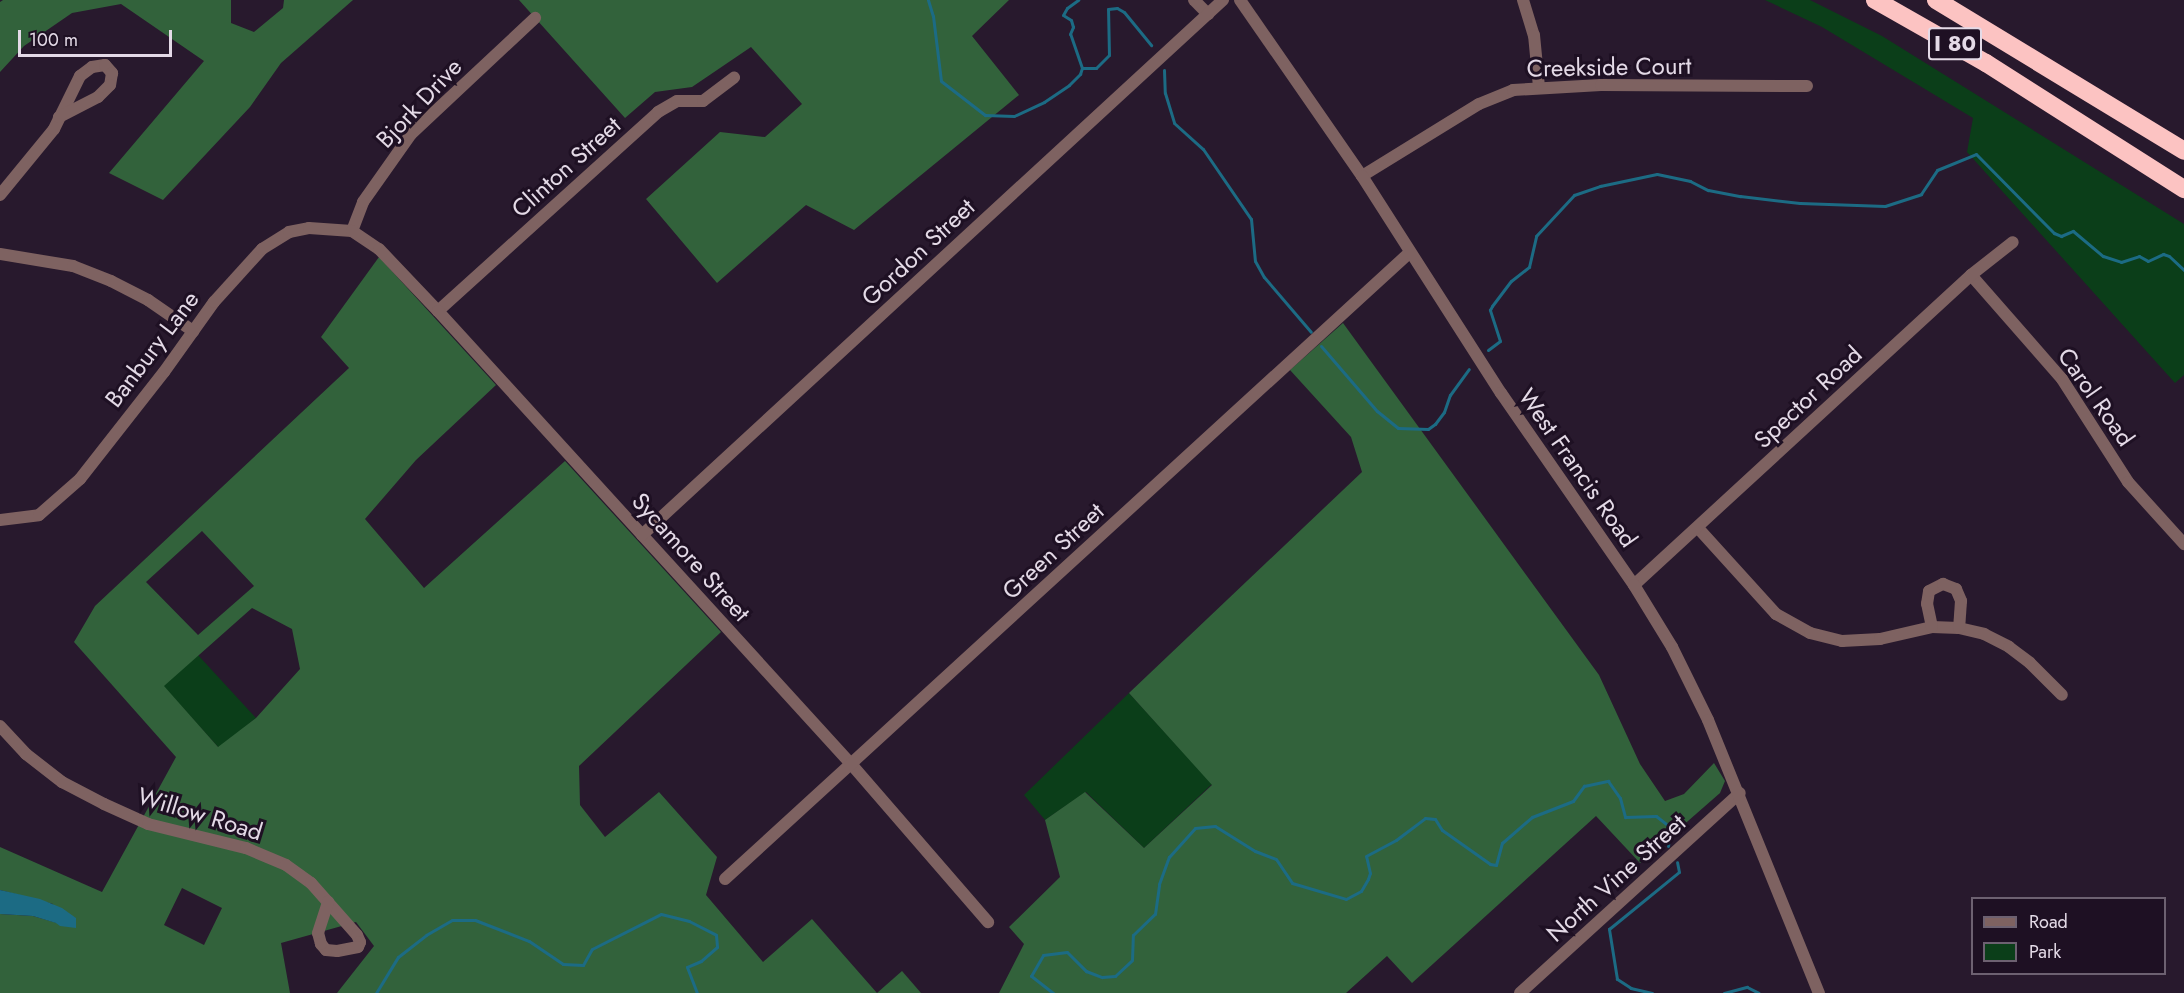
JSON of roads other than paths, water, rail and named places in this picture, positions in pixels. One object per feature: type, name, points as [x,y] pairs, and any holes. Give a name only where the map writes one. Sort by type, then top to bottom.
[{"type":"highway","name":"I 80","points":[[1875,0],[1995,69],[2184,189]]},
{"type":"highway","name":"I 80","points":[[1936,0],[2184,151]]},
{"type":"street","points":[[1194,0],[1208,14]]},
{"type":"street","name":"Gordon Street","points":[[642,535],[1223,0]]},
{"type":"street","name":"West Francis Road","points":[[1240,0],[1362,176],[1409,253],[1501,393],[1635,585],[1672,647],[1703,709],[1740,793],[1820,993]]},
{"type":"street","points":[[1523,0],[1534,35],[1539,87]]},
{"type":"street","name":"Bjork Drive","points":[[352,231],[363,202],[411,134],[535,18]]},
{"type":"street","points":[[0,195],[54,129],[80,76],[92,67],[105,65],[112,73],[110,85],[98,97],[60,117]]},
{"type":"street","name":"Clinton Street","points":[[438,311],[658,112],[677,101],[703,101],[734,78]]},
{"type":"street","name":"Creekside Court","points":[[1362,176],[1479,104],[1513,90],[1539,87],[1807,86]]},
{"type":"street","name":"Banbury Lane","points":[[0,520],[39,515],[59,500],[80,479],[233,278],[262,249],[289,232],[309,228],[352,231]]},
{"type":"street","name":"Sycamore Street","points":[[352,231],[379,249],[438,311],[852,765],[988,922]]},
{"type":"street","name":"Spector Road","points":[[1635,585],[1971,275],[2013,242]]},
{"type":"street","name":"Green Street","points":[[725,879],[1409,253]]},
{"type":"street","points":[[0,254],[73,266],[111,281],[148,300],[193,331]]},
{"type":"street","name":"Carol Road","points":[[1971,275],[2062,379],[2128,482],[2184,544]]},
{"type":"street","points":[[1698,528],[1776,614],[1810,633],[1842,641],[1871,640],[1932,627],[1959,628],[1984,634],[2009,647],[2030,663],[2062,695]]},
{"type":"street","points":[[1932,627],[1927,604],[1929,591],[1943,584],[1956,589],[1961,601],[1959,628]]},
{"type":"street","name":"Willow Road","points":[[0,726],[26,754],[62,782],[148,824],[246,848],[286,865],[312,883],[328,902]]},
{"type":"street","name":"North Vine Street","points":[[1520,993],[1740,793]]},
{"type":"water","points":[[0,890],[40,899],[62,908],[76,918],[76,928],[60,926],[33,916],[0,914]]},
{"type":"waterway","points":[[928,0],[933,16],[941,81],[985,115],[1014,116],[1044,102],[1069,85],[1080,74],[1082,68],[1070,34],[1073,27],[1071,20],[1063,15],[1067,8],[1078,0]]},
{"type":"waterway","points":[[1082,68],[1096,68],[1109,55],[1108,9],[1117,8],[1124,12],[1151,45]]},
{"type":"waterway","points":[[1164,70],[1165,93],[1174,123],[1203,149],[1251,219],[1255,261],[1264,277],[1311,332]]},
{"type":"waterway","points":[[1488,350],[1500,341],[1490,310],[1492,306],[1511,281],[1529,267],[1536,236],[1574,195],[1600,186],[1657,174],[1690,181],[1708,190],[1740,196],[1800,203],[1885,206],[1921,194],[1937,170],[1976,154],[2054,233],[2061,236],[2073,231],[2103,256],[2121,262],[2139,256],[2148,261],[2163,254],[2169,256],[2184,270]]},
{"type":"waterway","points":[[1321,346],[1377,411],[1398,428],[1428,429],[1435,424],[1444,412],[1450,395],[1469,369]]},
{"type":"waterway","points":[[1053,993],[1031,976],[1043,955],[1067,952],[1086,971],[1102,977],[1115,976],[1132,960],[1133,935],[1155,914],[1159,884],[1169,857],[1195,828],[1215,826],[1255,851],[1276,859],[1292,883],[1346,899],[1361,891],[1368,879],[1370,873],[1366,856],[1396,840],[1425,818],[1435,819],[1442,830],[1490,864],[1496,865],[1502,843],[1532,817],[1573,801],[1584,786],[1608,781],[1620,798],[1625,817],[1656,816],[1670,827],[1668,846]]},
{"type":"waterway","points":[[1652,993],[1631,988],[1617,979],[1609,929],[1679,872],[1677,862]]},
{"type":"waterway","points":[[376,993],[398,957],[426,935],[452,920],[475,920],[529,941],[563,964],[583,965],[592,949],[661,914],[689,921],[716,935],[717,947],[701,961],[687,967],[697,993]]},
{"type":"waterway","points":[[1724,993],[1747,987],[1759,993]]}]
